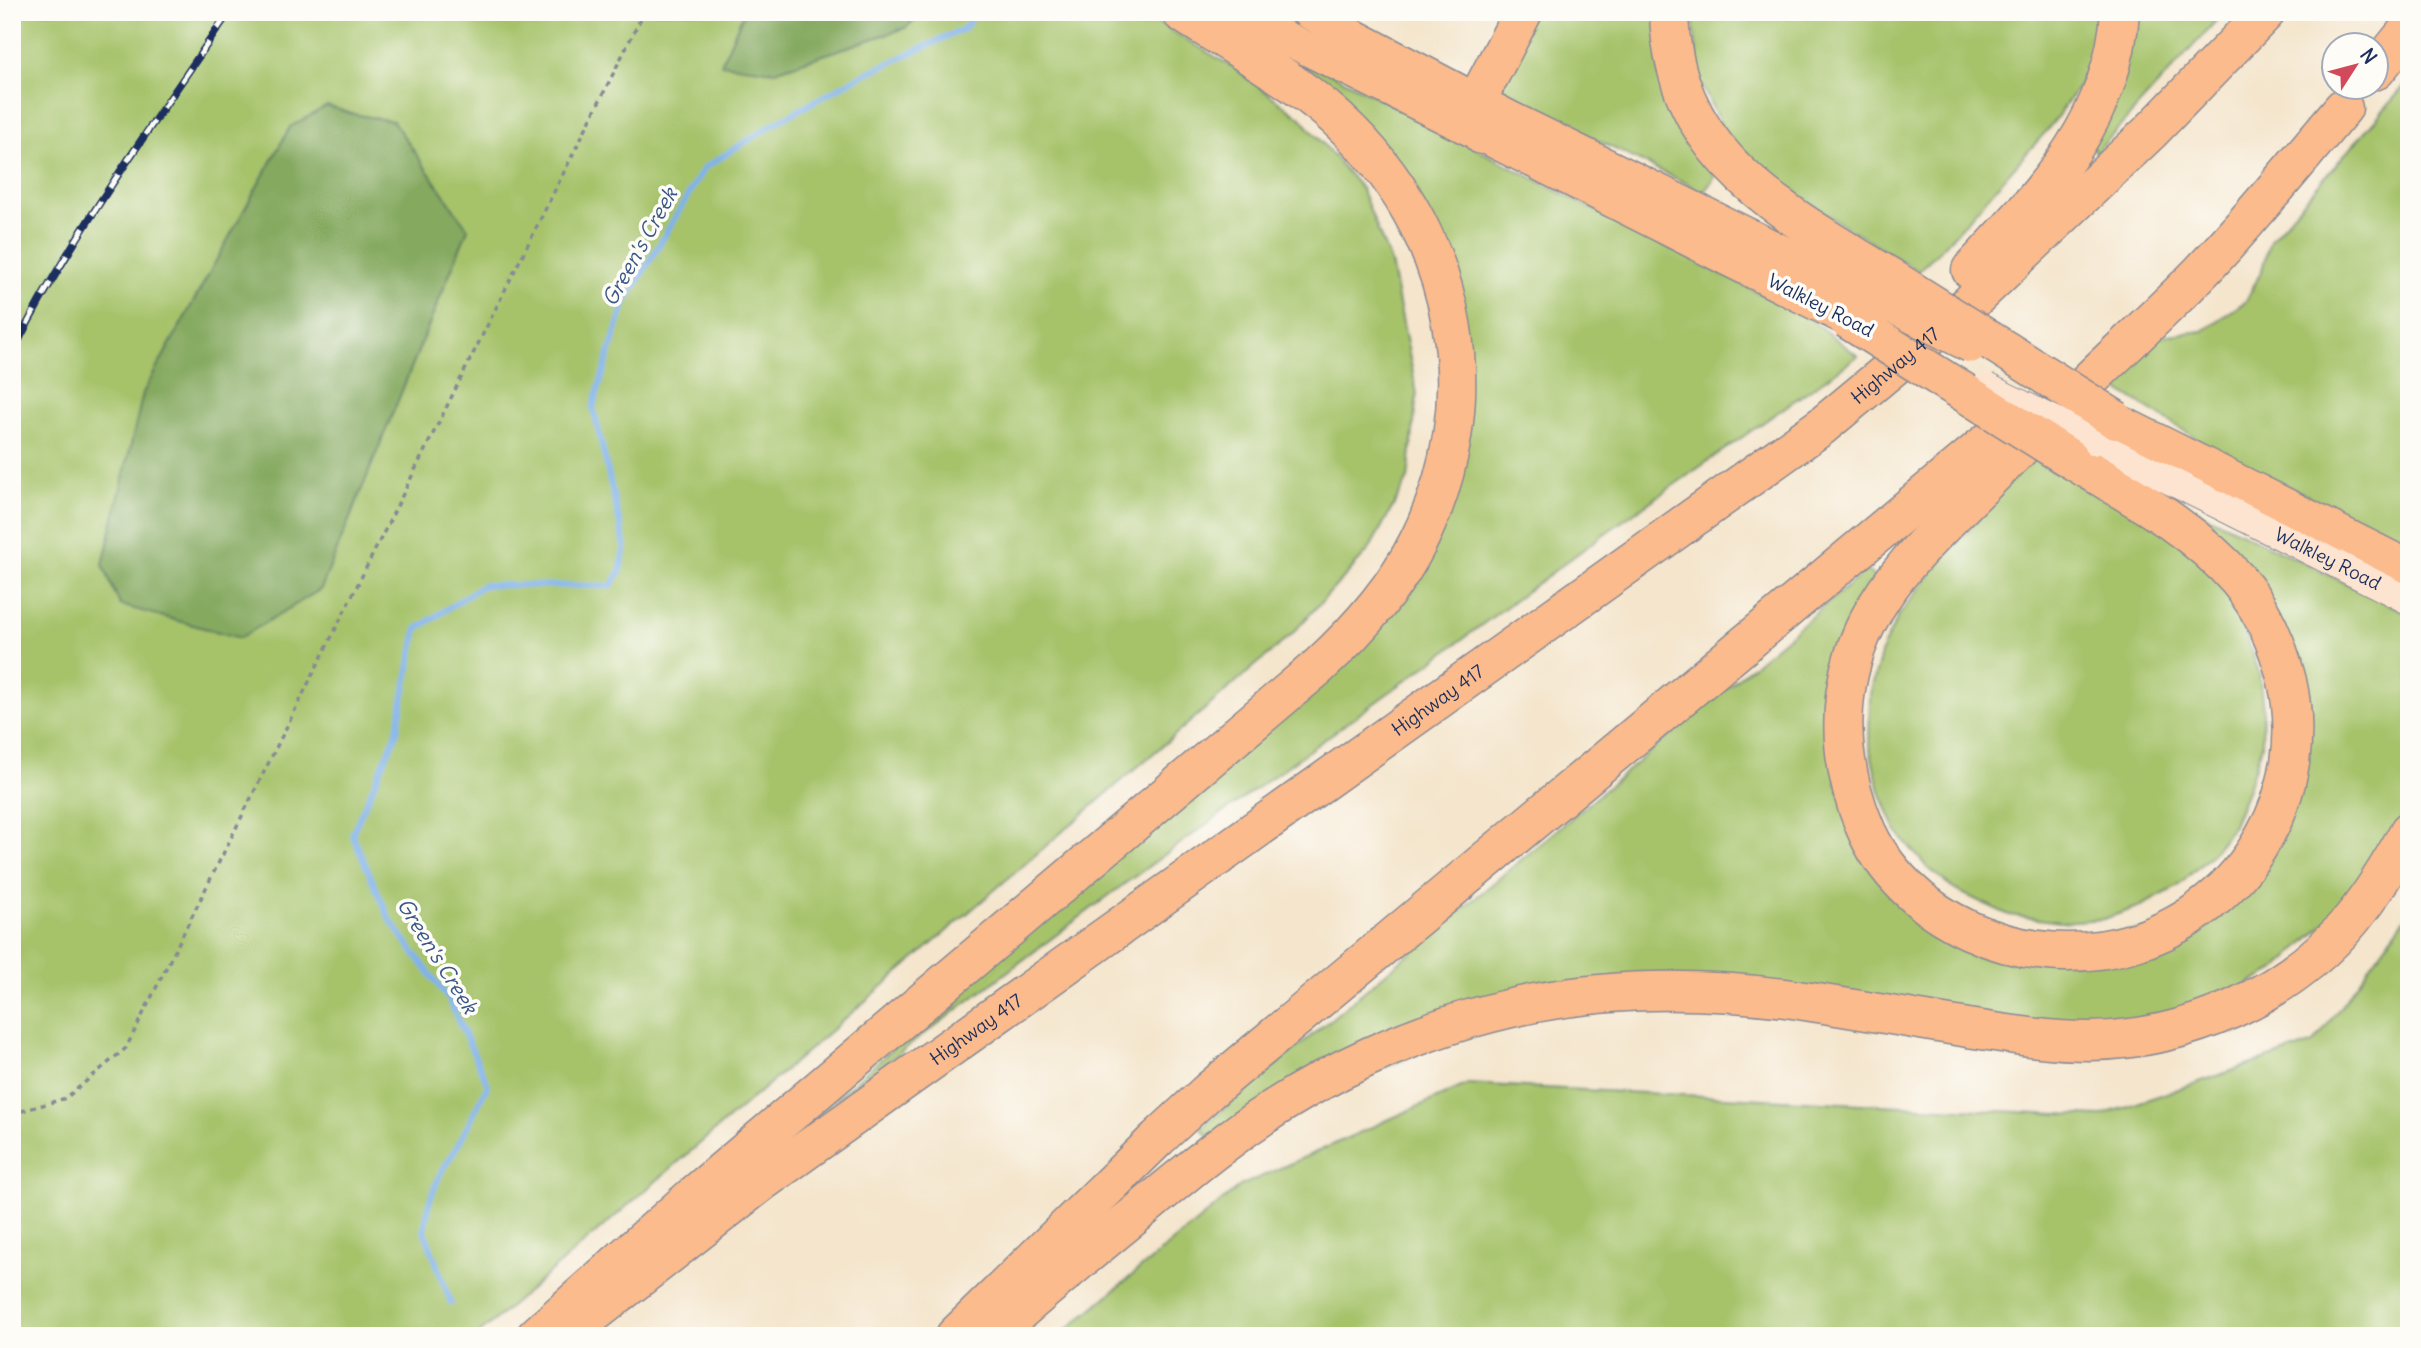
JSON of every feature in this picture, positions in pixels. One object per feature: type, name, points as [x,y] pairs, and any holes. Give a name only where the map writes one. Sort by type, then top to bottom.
[{"type":"highway","points":[[536,1336],[693,1196],[1310,673],[1365,620],[1418,544],[1448,462],[1455,409],[1455,347],[1451,321],[1440,274],[1419,223],[1392,180],[1348,128],[1297,88],[1181,12]]},
{"type":"highway","points":[[1479,118],[1523,12]]},
{"type":"highway","points":[[1669,12],[1674,64],[1684,94],[1711,143],[1729,164],[1783,210],[1870,298],[2092,439]]},
{"type":"highway","points":[[1730,492],[1950,292],[2047,186],[2068,158],[2096,108],[2115,55],[2120,12]]},
{"type":"highway","name":"Highway 417","points":[[565,1336],[763,1181],[1822,426],[1969,304],[2150,132],[2266,12]]},
{"type":"highway","points":[[2390,52],[2409,29]]},
{"type":"highway","points":[[955,1336],[1209,1091],[1529,822],[1996,438],[2151,296],[2348,102]]},
{"type":"highway","points":[[1870,298],[2092,439],[2183,530],[2238,580],[2271,631],[2282,660],[2290,694],[2292,721],[2291,761],[2285,792],[2275,818],[2244,869],[2223,892],[2178,925],[2152,937],[2128,945],[2076,952],[2046,950],[1980,935],[1951,922],[1925,904],[1881,858],[1867,834],[1856,805],[1843,749],[1847,680],[1867,622],[1882,596],[1919,551],[2203,270],[2349,102]]},
{"type":"highway","points":[[992,1336],[1067,1270],[1223,1143],[1334,1074],[1415,1038],[1476,1017],[1534,1003],[1591,994],[1672,991],[1788,999],[2025,1037],[2091,1041],[2151,1034],[2199,1022],[2235,1007],[2253,999],[2304,966],[2327,946],[2368,899],[2409,831]]},
{"type":"main road","name":"Walkley Road","points":[[1233,12],[1479,118],[1870,298]]},
{"type":"main road","name":"Walkley Road","points":[[1308,12],[1479,118]]},
{"type":"main road","name":"Walkley Road","points":[[2092,439],[2409,567]]},
{"type":"main road","name":"Walkley Road","points":[[2092,439],[2409,599]]},
{"type":"path","points":[[12,1115],[66,1097],[126,1048],[644,12]]},
{"type":"green space","points":[[12,12],[1140,12],[1234,68],[1300,117],[1361,188],[1391,263],[1417,394],[1408,479],[1369,550],[1291,635],[476,1336],[12,1336]]},
{"type":"green space","points":[[744,12],[925,12],[905,28],[775,71],[721,64]]},
{"type":"green space","points":[[1530,12],[1660,12],[1714,170],[1714,178],[1704,192],[1497,92]]},
{"type":"green space","points":[[1692,12],[2097,12],[2098,16],[2093,56],[2078,87],[2050,127],[1946,244],[1918,271],[1829,216],[1763,168],[1725,133],[1700,82]]},
{"type":"green space","points":[[2131,12],[2224,12],[2096,153],[2089,143]]},
{"type":"green space","points":[[1295,57],[1806,316],[1858,356],[1604,534],[1116,890],[818,1114],[1248,738],[1448,509],[1453,274],[1289,70]]},
{"type":"green space","points":[[2409,81],[2409,547],[2209,446],[2107,383],[2160,336],[2203,331],[2246,301],[2262,270],[2270,240]]},
{"type":"green space","points":[[327,106],[393,121],[468,229],[321,589],[240,638],[120,605],[103,565],[143,393],[290,127]]},
{"type":"green space","points":[[2031,458],[2052,472],[2056,468],[2178,536],[2229,593],[2259,672],[2263,710],[2262,745],[2231,829],[2209,857],[2177,887],[2141,906],[2104,919],[2060,922],[2009,915],[1955,890],[1926,866],[1896,831],[1880,792],[1869,745],[1870,694],[1883,647],[1899,615],[1934,570]]},
{"type":"green space","points":[[2191,508],[2409,614],[2409,804],[2386,850],[2349,901],[2274,971],[2189,1015],[2063,1030],[1580,983],[1213,1142],[1201,1128],[1867,570],[1879,582],[1836,784],[1980,949],[2201,923],[2305,719],[2185,519]]},
{"type":"green space","points":[[2409,913],[2409,1336],[1059,1336],[1240,1186],[1468,1084],[2099,1116],[2314,1043]]},
{"type":"waterway","name":"Green's Creek","points":[[451,1303],[424,1230],[430,1200],[440,1174],[488,1085],[449,1000],[390,920],[352,834],[396,735],[417,629],[483,585],[611,586],[620,572],[625,546],[593,407],[624,305],[704,168],[772,125],[858,77],[964,29],[976,12]]},
{"type":"railway","points":[[12,353],[88,222],[229,12]]}]
